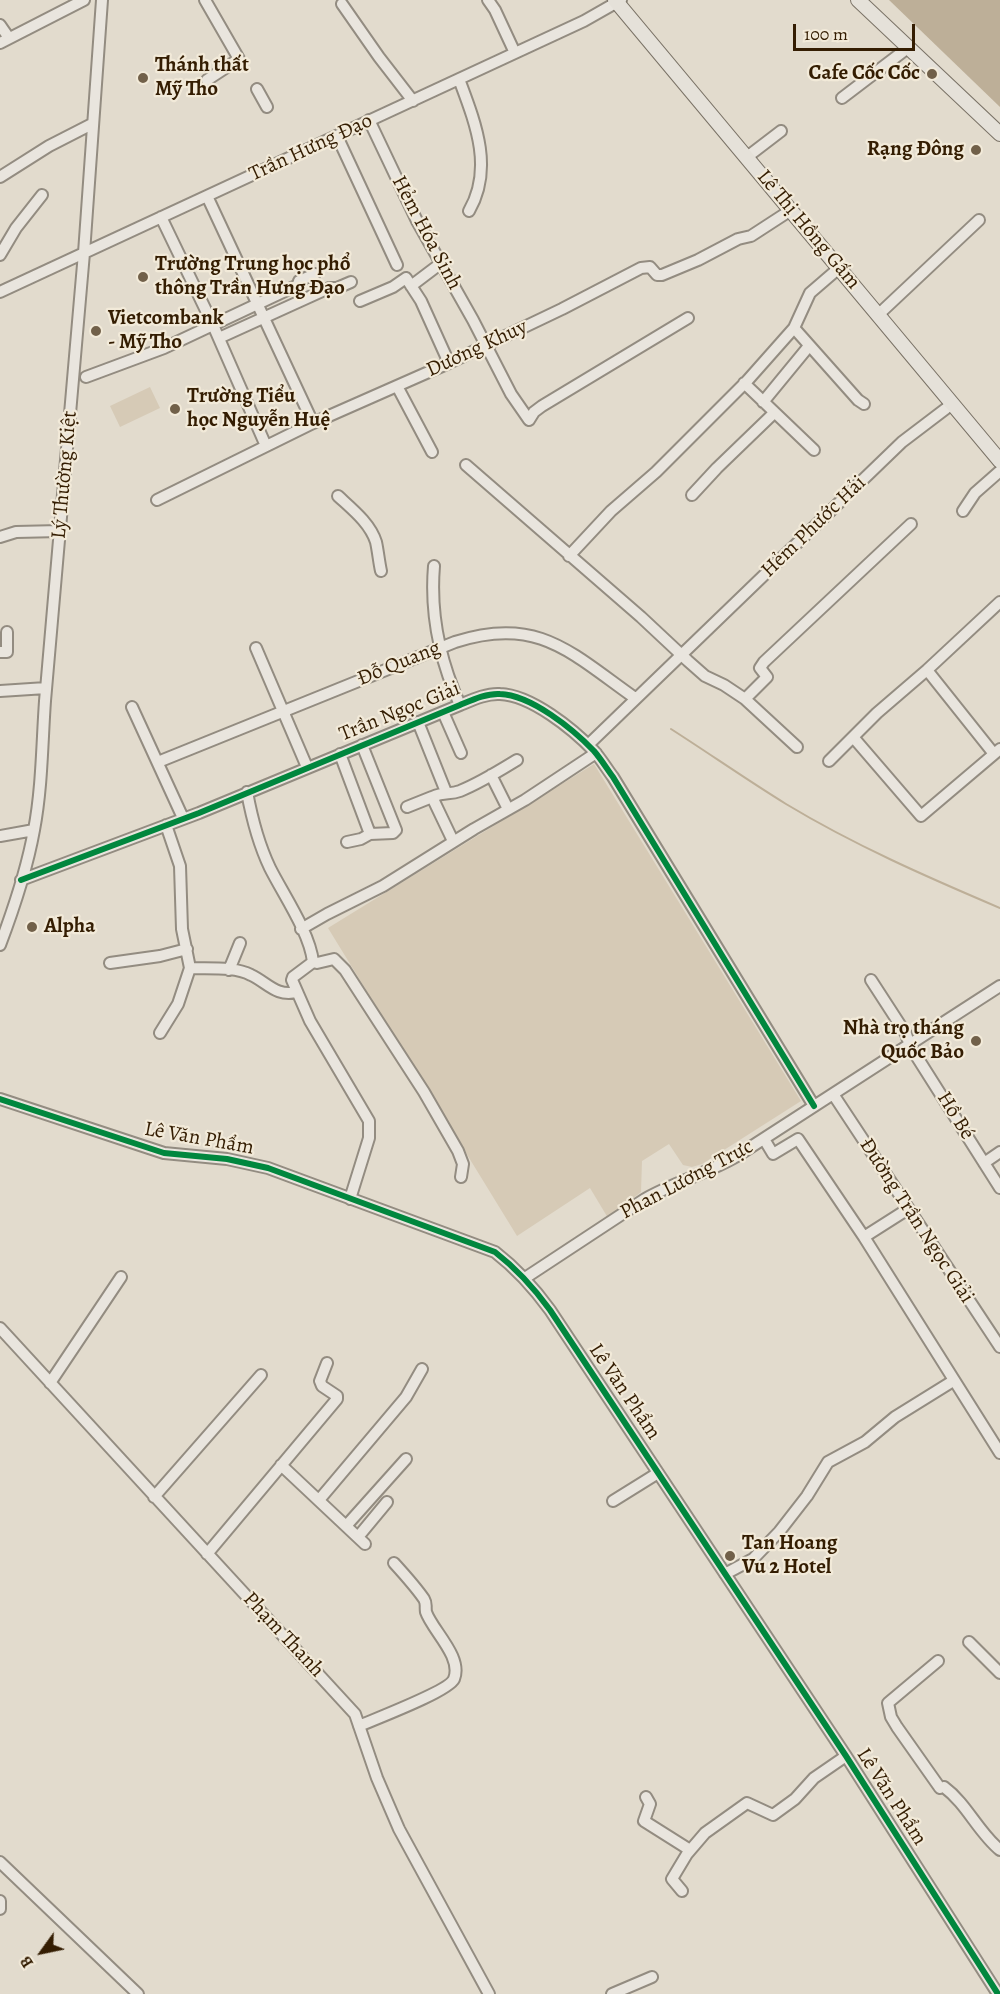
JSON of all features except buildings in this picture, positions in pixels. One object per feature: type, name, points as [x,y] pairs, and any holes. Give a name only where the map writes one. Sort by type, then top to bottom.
[{"type":"main road","points":[[858,0],[1000,134]]},
{"type":"main road","name":"Lê Thị Hồng Gấm","points":[[618,1],[952,404],[998,453]]},
{"type":"street","points":[[0,25],[4,40],[84,0]]},
{"type":"street","name":"Lý Thường Kiệt","points":[[0,945],[15,904],[34,830],[41,769],[84,254],[102,0]]},
{"type":"street","points":[[205,0],[239,59],[207,80]]},
{"type":"street","points":[[488,0],[515,53]]},
{"type":"street","name":"Trần Hưng Đạo","points":[[0,292],[459,80],[584,21],[618,1]]},
{"type":"street","points":[[342,4],[413,101]]},
{"type":"street","points":[[842,98],[909,47]]},
{"type":"street","points":[[459,80],[474,121],[481,159],[481,180],[477,198],[469,211]]},
{"type":"street","points":[[257,89],[267,107]]},
{"type":"street","name":"Hẻm Hóa Sinh","points":[[369,120],[417,222],[486,344],[511,394],[529,420],[542,406],[688,318]]},
{"type":"street","points":[[0,177],[49,146],[92,124]]},
{"type":"street","points":[[747,157],[781,130]]},
{"type":"street","points":[[337,136],[397,265]]},
{"type":"street","points":[[0,255],[16,228],[42,195]]},
{"type":"street","points":[[207,196],[313,423]]},
{"type":"street","name":"Dương Khuy","points":[[157,500],[313,423],[449,363],[562,309],[641,268],[650,267],[657,276],[662,275],[698,260],[738,239],[751,236],[791,210]]},
{"type":"street","points":[[161,217],[219,338],[266,446]]},
{"type":"street","points":[[879,314],[979,220]]},
{"type":"street","points":[[411,286],[440,264]]},
{"type":"street","points":[[569,556],[611,511],[656,472],[744,383],[794,328],[810,294],[839,268]]},
{"type":"street","points":[[86,377],[147,355],[213,326],[315,274]]},
{"type":"street","points":[[360,301],[393,287],[406,278],[421,301],[449,363]]},
{"type":"street","points":[[219,338],[329,288],[337,288],[351,282]]},
{"type":"street","points":[[794,328],[864,404]]},
{"type":"street","points":[[763,402],[810,346]]},
{"type":"street","points":[[744,383],[814,450]]},
{"type":"street","points":[[397,386],[432,452]]},
{"type":"street","name":"Hẻm Phước Hải","points":[[301,929],[383,886],[453,841],[525,800],[592,749],[635,698],[902,442],[952,404]]},
{"type":"street","points":[[692,495],[774,413]]},
{"type":"street","points":[[466,465],[641,617],[680,655],[705,676],[745,699],[797,747]]},
{"type":"street","points":[[963,511],[975,493],[1000,471]]},
{"type":"street","points":[[338,496],[363,520],[373,535],[381,571]]},
{"type":"street","points":[[745,699],[767,677],[760,668],[764,662],[911,524]]},
{"type":"street","points":[[0,537],[16,532],[60,531]]},
{"type":"street","points":[[434,566],[434,613],[439,648],[460,705]]},
{"type":"street","points":[[829,761],[877,713],[1000,602]]},
{"type":"street","points":[[0,652],[7,651],[7,632]]},
{"type":"street","name":"Đỗ Quang","points":[[158,762],[439,648],[488,633],[533,635],[551,642],[635,698]]},
{"type":"street","points":[[256,648],[307,767]]},
{"type":"street","points":[[853,737],[921,816],[997,752],[927,670]]},
{"type":"street","points":[[0,691],[46,688]]},
{"type":"street","name":"Trần Ngọc Giải","points":[[21,880],[166,825],[460,705],[489,695],[513,696],[546,712],[592,749],[814,1106]]},
{"type":"street","points":[[132,707],[183,818]]},
{"type":"street","points":[[443,712],[461,753]]},
{"type":"street","points":[[418,722],[447,792]]},
{"type":"street","points":[[347,842],[370,834],[393,833],[396,830],[362,745]]},
{"type":"street","points":[[340,754],[370,834]]},
{"type":"street","points":[[407,807],[443,792],[459,791],[517,760]]},
{"type":"street","points":[[491,775],[508,809]]},
{"type":"street","points":[[247,792],[254,830],[301,929],[313,962]]},
{"type":"street","points":[[432,797],[453,841]]},
{"type":"street","points":[[160,1033],[178,1004],[190,968],[182,929],[180,866],[166,825]]},
{"type":"street","points":[[0,836],[34,830]]},
{"type":"street","points":[[229,970],[240,943]]},
{"type":"street","points":[[110,963],[160,956],[187,949]]},
{"type":"street","points":[[350,1199],[369,1138],[369,1121],[310,1021],[292,980],[292,976],[313,962],[334,958],[345,970],[424,1092],[458,1151],[463,1164],[461,1177]]},
{"type":"street","points":[[190,968],[229,970],[249,974],[281,994],[297,992]]},
{"type":"street","name":"Hồ Bé","points":[[871,980],[1000,1188]]},
{"type":"street","name":"Phan Lương Trực","points":[[525,1278],[629,1208],[664,1188],[718,1167],[764,1139],[1000,986]]},
{"type":"street","name":"Đường Trần Ngọc Giải","points":[[833,1094],[999,1343]]},
{"type":"street","name":"Lê Văn Phẩm","points":[[0,1100],[164,1153],[226,1159],[259,1166],[495,1252],[525,1278],[544,1302],[846,1756],[998,1994]]},
{"type":"street","points":[[764,1139],[773,1154],[798,1139],[864,1237],[1000,1453]]},
{"type":"street","points":[[984,1163],[1000,1152]]},
{"type":"street","points":[[864,1237],[908,1209]]},
{"type":"street","points":[[50,1383],[121,1277]]},
{"type":"street","name":"Phạm Thanh","points":[[0,1328],[355,1714],[377,1778],[399,1829],[489,1994]]},
{"type":"street","points":[[207,1554],[337,1399],[337,1396],[322,1386],[320,1381],[327,1363]]},
{"type":"street","points":[[319,1500],[406,1396],[422,1369]]},
{"type":"street","points":[[154,1497],[261,1374]]},
{"type":"street","points":[[725,1574],[753,1559],[779,1532],[807,1496],[828,1462],[865,1442],[887,1422],[953,1381]]},
{"type":"street","points":[[346,1526],[406,1459]]},
{"type":"street","points":[[281,1465],[361,1541],[387,1502]]},
{"type":"street","points":[[613,1501],[658,1473]]},
{"type":"street","points":[[359,1726],[426,1698],[450,1684],[455,1677],[455,1667],[450,1650],[426,1611],[426,1603],[394,1563]]},
{"type":"street","points":[[969,1642],[1000,1673]]},
{"type":"street","points":[[938,1661],[888,1703],[891,1717],[942,1788],[959,1801],[984,1834],[1000,1850]]},
{"type":"street","points":[[682,1891],[672,1879],[690,1850],[705,1833],[747,1803],[773,1815],[795,1799],[814,1778],[846,1756]]},
{"type":"street","points":[[646,1797],[650,1804],[644,1821],[690,1850]]},
{"type":"street","points":[[0,1862],[138,1994]]},
{"type":"street","points":[[0,1901],[0,1909]]},
{"type":"street","points":[[612,1994],[651,1977]]},
{"type":"shaded area","points":[[889,0],[1000,0],[1000,107]]},
{"type":"shaded area","points":[[150,387],[160,408],[120,427],[110,406]]},
{"type":"shaded area","points":[[594,764],[801,1101],[702,1164],[692,1167],[683,1165],[669,1144],[642,1161],[641,1192],[608,1218],[590,1188],[517,1236],[328,928]]},
{"type":"waterway","points":[[671,729],[771,795],[812,819],[891,860],[1000,908]]},
{"type":"cycle path","points":[[21,880],[199,813],[475,699],[495,694],[512,696],[525,700],[551,715],[575,733],[599,757],[814,1106]]},
{"type":"cycle path","points":[[0,1099],[164,1153],[227,1159],[268,1168],[495,1252],[511,1265],[550,1310],[846,1756],[998,1994]]},
{"type":"place","name":"Cafe Cốc Cốc","points":[[932,74]]},
{"type":"place","name":"Thánh thất Mỹ Tho","points":[[143,78]]},
{"type":"place","name":"Rạng Đông","points":[[976,150]]},
{"type":"place","name":"Trường Trung học phổ thông Trần Hưng Đạo","points":[[143,277]]},
{"type":"place","name":"Vietcombank - Mỹ Tho","points":[[96,331]]},
{"type":"place","name":"Trường Tiểu học Nguyễn Huệ","points":[[175,409]]},
{"type":"place","name":"Alpha","points":[[32,927]]},
{"type":"place","name":"Nhà trọ tháng Quốc Bảo","points":[[976,1041]]},
{"type":"place","name":"Tan Hoang Vu 2 Hotel","points":[[730,1556]]}]
